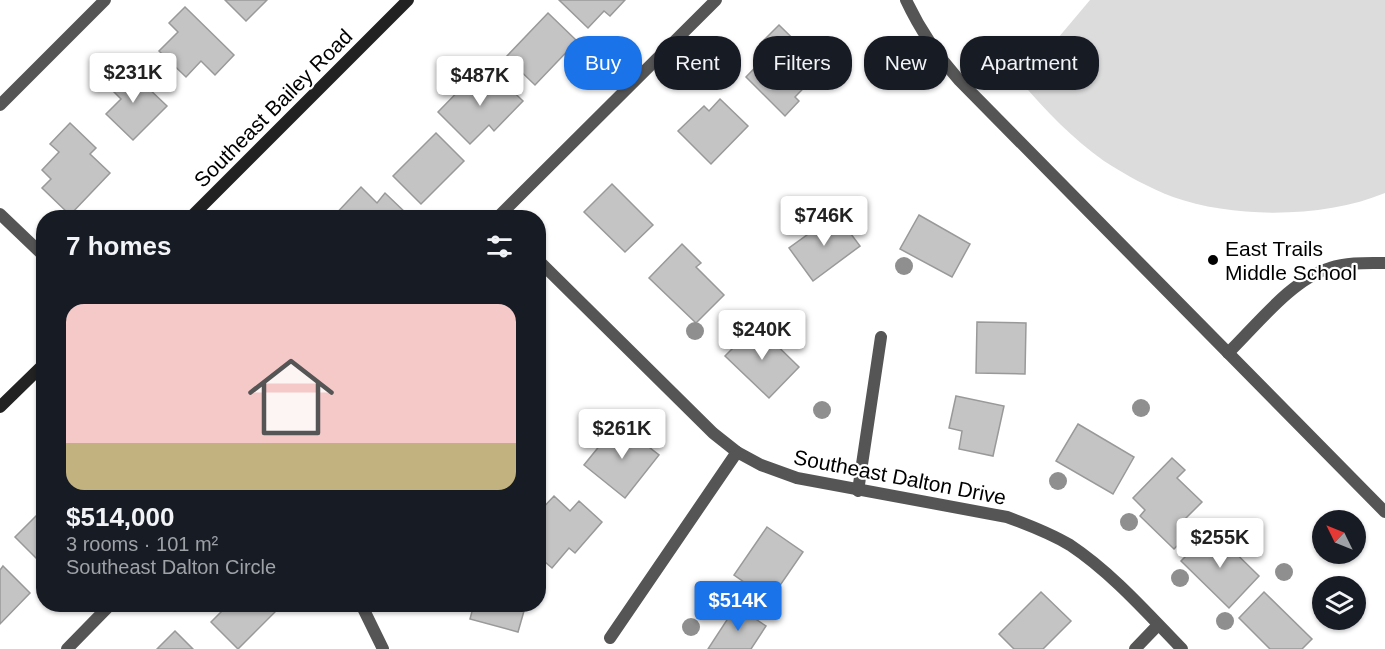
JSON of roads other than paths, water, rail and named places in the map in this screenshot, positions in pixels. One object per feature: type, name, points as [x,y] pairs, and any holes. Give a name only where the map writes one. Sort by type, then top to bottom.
[{"type":"main road","name":"Southeast Bailey Road","points":[[198,210],[408,0]]},
{"type":"main road","points":[[0,407],[36,372]]},
{"type":"street","points":[[0,105],[105,0]]},
{"type":"street","points":[[505,210],[716,0]]},
{"type":"street","points":[[906,0],[917,24],[936,53],[959,80],[1385,512]]},
{"type":"street","points":[[0,214],[36,248]]},
{"type":"street","points":[[1228,353],[1282,299],[1313,275],[1330,268],[1354,263],[1385,263]]},
{"type":"street","name":"Southeast Dalton Drive","points":[[546,268],[713,433],[737,452],[761,465],[797,478],[1007,517],[1039,528],[1069,545],[1098,566],[1182,649]]},
{"type":"street","points":[[858,491],[881,337]]},
{"type":"street","points":[[610,638],[737,452]]},
{"type":"street","points":[[67,649],[103,612]]},
{"type":"street","points":[[365,612],[383,649]]},
{"type":"street","points":[[1135,649],[1158,625]]},
{"type":"place","name":"East Trails Middle School","points":[[1213,260]]}]
